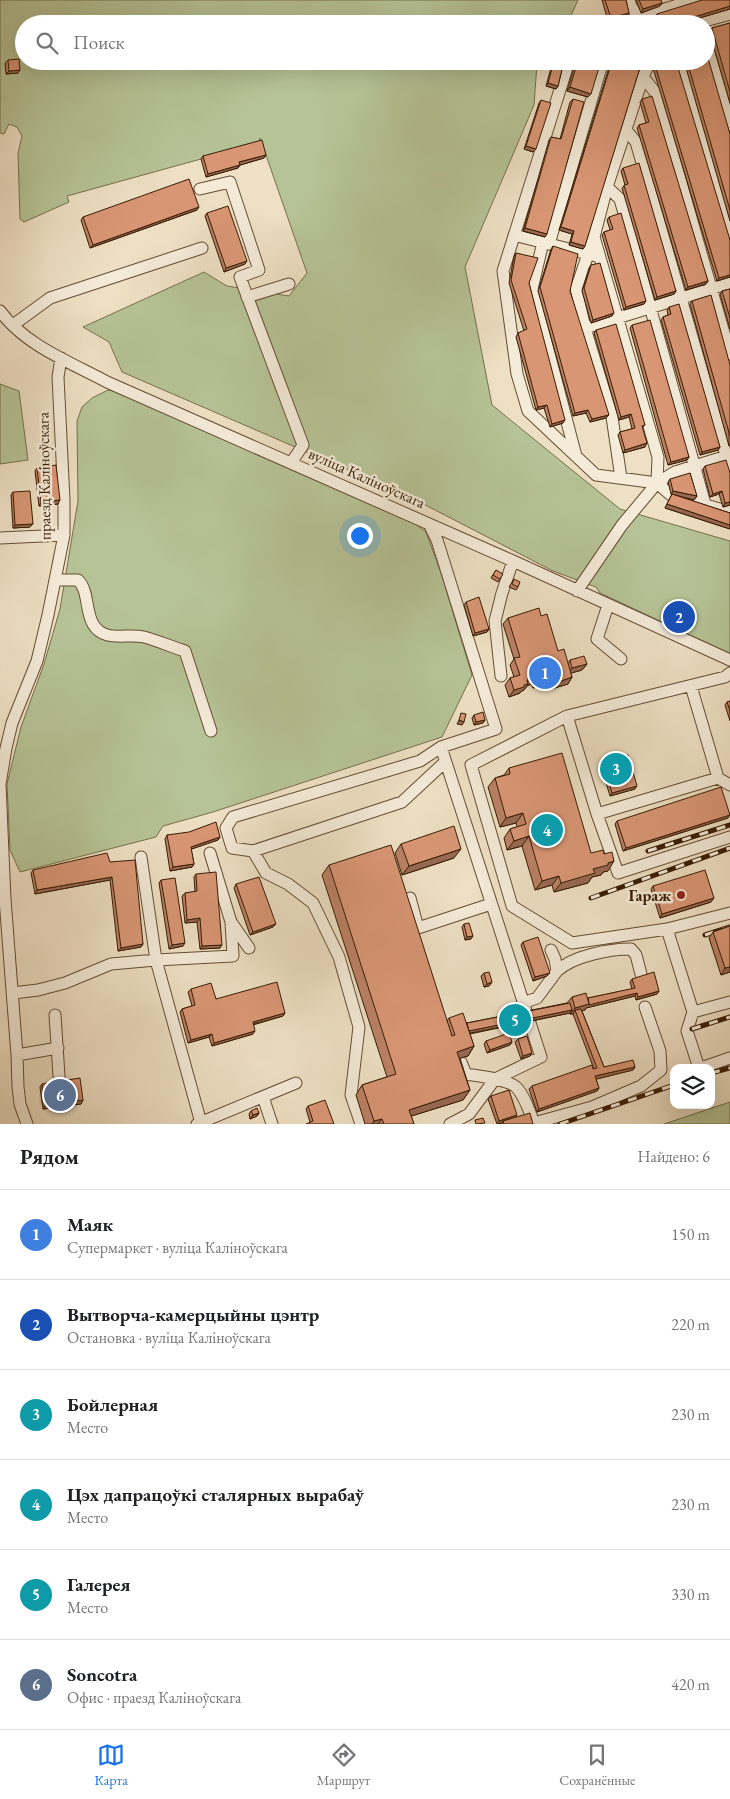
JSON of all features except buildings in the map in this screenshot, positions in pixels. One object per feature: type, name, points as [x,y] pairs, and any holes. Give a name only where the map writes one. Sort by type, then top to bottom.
[{"type":"street","points":[[629,0],[634,15]]},
{"type":"street","points":[[649,15],[665,4],[694,0]]},
{"type":"street","points":[[715,18],[730,14]]},
{"type":"street","points":[[566,70],[503,271],[517,374],[528,411],[596,475],[657,483],[670,495],[730,512]]},
{"type":"street","points":[[576,456],[532,289],[600,70]]},
{"type":"street","points":[[621,478],[612,417],[585,328],[576,289],[594,237],[607,187],[646,70]]},
{"type":"street","points":[[682,70],[730,241]]},
{"type":"street","points":[[714,70],[730,124]]},
{"type":"street","points":[[643,77],[654,92],[730,354]]},
{"type":"street","points":[[626,130],[636,142],[728,456],[730,470]]},
{"type":"street","points":[[200,190],[230,182],[259,270],[240,277],[303,445],[291,463]]},
{"type":"street","points":[[607,187],[620,199],[705,504]]},
{"type":"street","points":[[514,235],[600,257]]},
{"type":"street","points":[[594,237],[658,457],[657,483]]},
{"type":"street","points":[[13,325],[50,298],[202,248]]},
{"type":"street","points":[[247,296],[288,284]]},
{"type":"street","points":[[585,328],[730,284]]},
{"type":"street","name":"вуліца Каліноўскага","points":[[0,311],[29,339],[107,382],[513,561],[730,660]]},
{"type":"street","name":"праезд Каліноўскага","points":[[27,1124],[20,1104],[13,993],[3,900],[0,784],[3,748],[37,661],[64,536],[58,377],[61,358]]},
{"type":"street","points":[[577,591],[622,525],[657,483],[675,472],[728,456]]},
{"type":"street","points":[[429,524],[437,540],[496,729],[441,747],[420,761],[233,817],[226,828],[232,848],[253,851],[402,802],[446,762]]},
{"type":"street","points":[[0,538],[64,536]]},
{"type":"street","points":[[501,676],[495,621],[513,561]]},
{"type":"street","points":[[56,580],[78,580],[83,585],[90,616],[98,630],[106,635],[143,637],[185,651],[211,731]]},
{"type":"street","points":[[608,605],[597,639],[621,659]]},
{"type":"street","points":[[730,673],[725,677],[691,686],[567,716],[471,765],[512,906],[572,943],[667,929],[730,913]]},
{"type":"street","points":[[691,686],[718,778],[730,785]]},
{"type":"street","points":[[567,716],[596,814],[618,873],[730,837]]},
{"type":"street","points":[[0,722],[12,723]]},
{"type":"street","points":[[441,747],[541,1057],[495,1078],[469,1114],[450,1124]]},
{"type":"street","points":[[596,814],[718,778]]},
{"type":"street","points":[[253,851],[266,873],[288,884],[313,903],[339,958],[359,1027],[350,1095],[361,1124]]},
{"type":"street","points":[[13,993],[38,990],[65,983],[111,964],[234,956],[231,922],[210,853]]},
{"type":"street","points":[[141,857],[156,960],[199,1123],[296,1083]]},
{"type":"street","points":[[410,898],[418,928],[491,904]]},
{"type":"street","points":[[231,922],[249,948]]},
{"type":"street","points":[[667,929],[693,1012],[687,1031],[698,1064]]},
{"type":"street","points":[[524,1003],[537,998],[564,965],[580,958],[621,949],[631,949],[636,956],[642,974]]},
{"type":"street","points":[[551,950],[557,972]]},
{"type":"street","points":[[693,1012],[730,1002]]},
{"type":"street","points":[[461,1062],[466,1074],[495,1078],[515,1086],[525,1100],[534,1123],[592,1107],[641,1086],[661,1070],[660,1051],[645,1007]]},
{"type":"street","points":[[55,1015],[59,1076]]},
{"type":"street","points":[[18,1055],[58,1048]]},
{"type":"street","points":[[711,1064],[730,1058]]},
{"type":"street","points":[[263,1096],[272,1124]]},
{"type":"green space","points":[[0,0],[578,0],[571,15],[15,15],[15,70],[537,70],[534,105],[465,267],[492,405],[620,509],[730,541],[730,654],[600,593],[596,587],[553,571],[406,495],[122,372],[109,342],[83,327],[204,272],[227,286],[289,296],[307,273],[260,138],[259,143],[67,196],[69,202],[24,222],[20,219],[18,153],[22,136],[17,127],[9,124],[4,134],[0,133]]},
{"type":"green space","points":[[0,384],[19,391],[28,460],[0,464]]},
{"type":"green space","points":[[108,390],[125,393],[413,522],[426,532],[441,573],[472,675],[442,737],[213,812],[163,826],[156,837],[20,872],[10,850],[7,784],[21,727],[44,664],[60,609],[78,501],[77,421],[82,407],[92,398]]},
{"type":"green space","points":[[730,1102],[730,1124],[664,1124],[709,1109],[715,1109],[715,1107]]},
{"type":"railway","points":[[648,851],[730,825]]},
{"type":"railway","points":[[591,898],[730,848]]},
{"type":"railway","points":[[705,935],[730,927]]},
{"type":"railway","points":[[692,1029],[730,1017]]},
{"type":"railway","points":[[715,1072],[730,1068]]},
{"type":"railway","points":[[560,1124],[670,1086]]},
{"type":"place","name":"Вытворча-камерцыйны цэнтр","points":[[679,617]]},
{"type":"place","name":"Маяк","points":[[545,673]]},
{"type":"place","name":"Бойлерная","points":[[616,769]]},
{"type":"place","name":"Цэх дапрацоўкі сталярных вырабаў","points":[[547,830]]},
{"type":"place","name":"Гараж","points":[[681,895]]},
{"type":"place","name":"Галерея","points":[[515,1020]]},
{"type":"place","name":"Soncotra","points":[[60,1095]]}]
